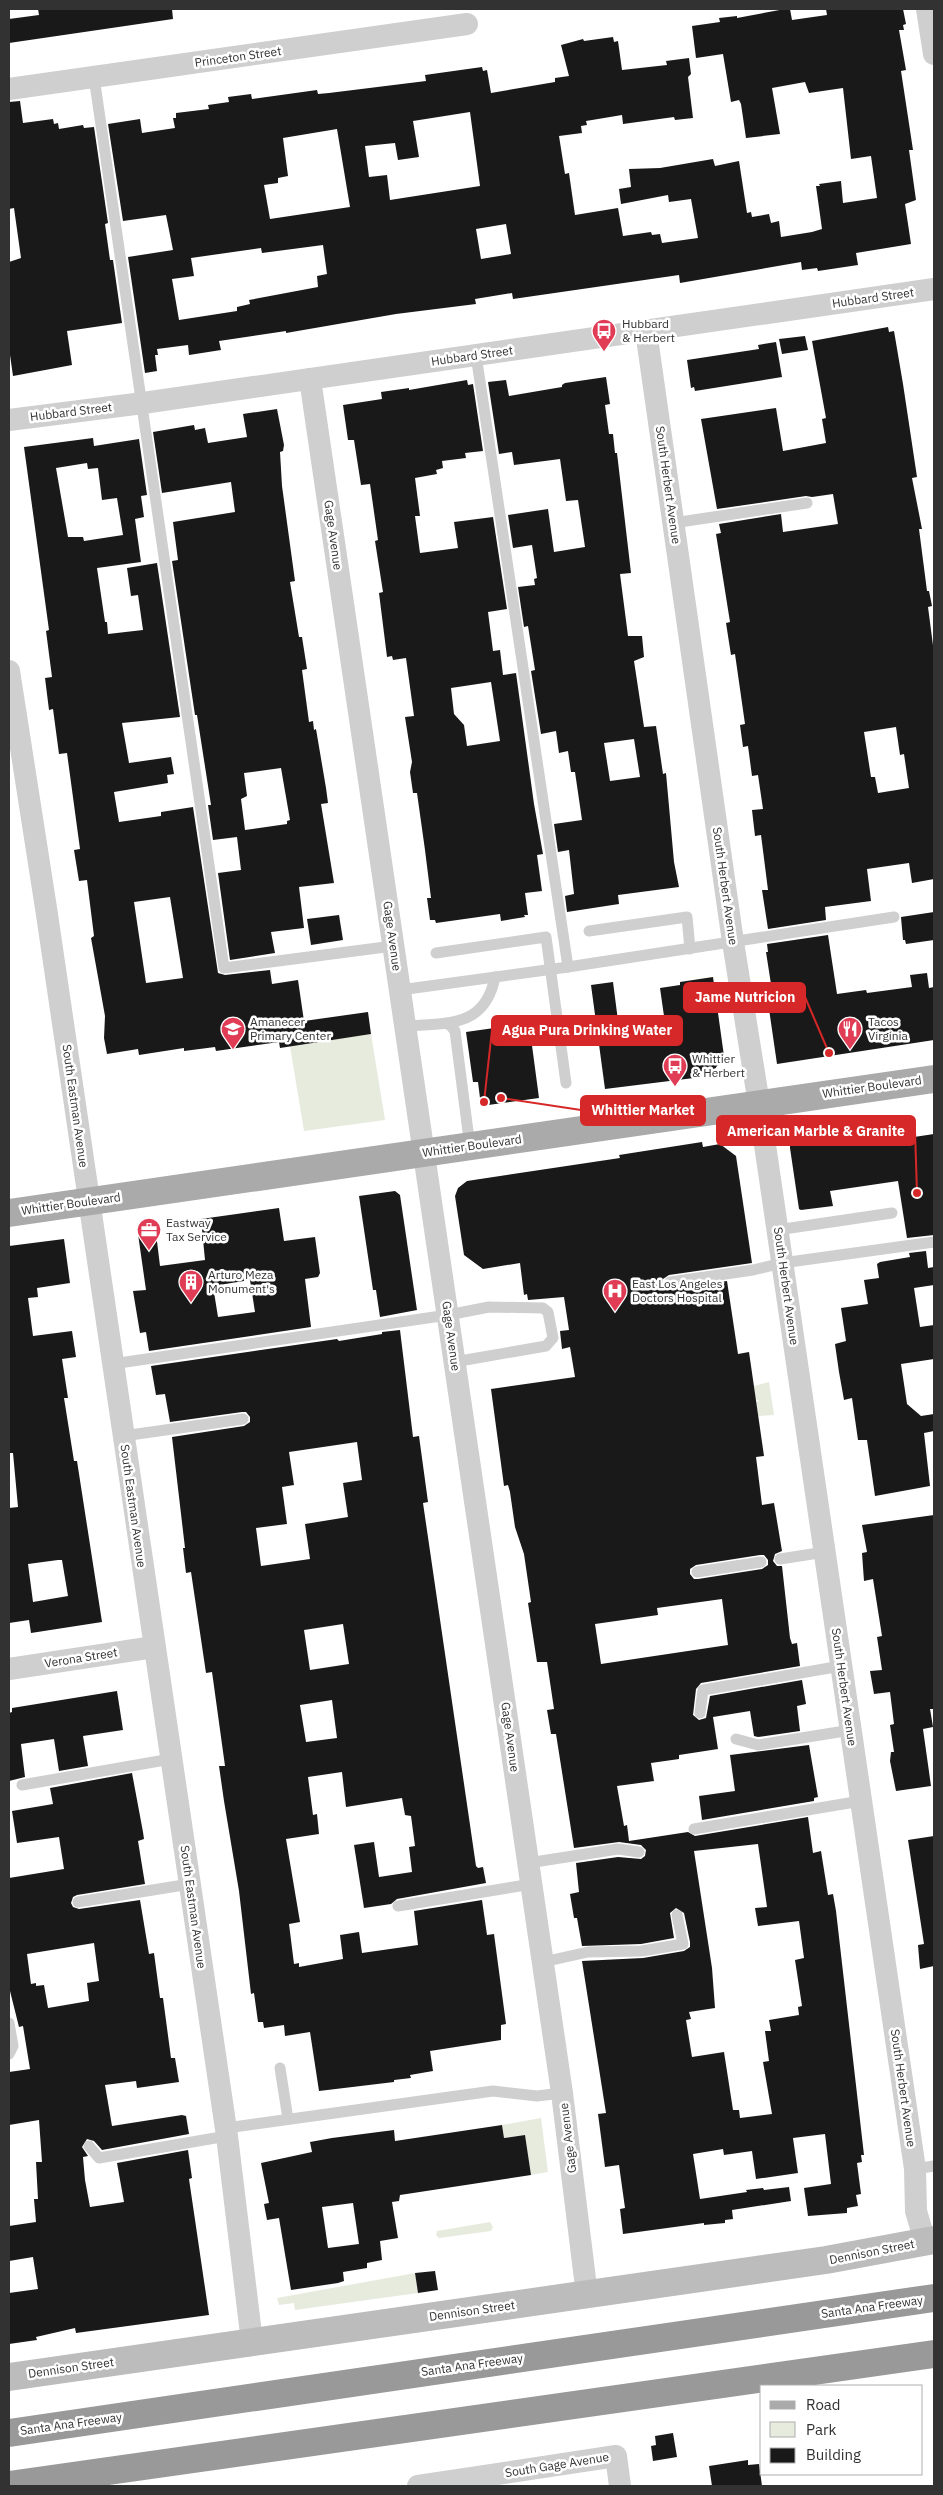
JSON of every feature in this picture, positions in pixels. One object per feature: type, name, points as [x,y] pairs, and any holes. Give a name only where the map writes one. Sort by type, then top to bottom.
[{"type":"highway","name":"Santa Ana Freeway","points":[[9,2433],[934,2298]]},
{"type":"highway","points":[[9,2484],[934,2354]]},
{"type":"main road","name":"Whittier Boulevard","points":[[9,1213],[934,1079]]},
{"type":"street","points":[[927,9],[934,54]]},
{"type":"street","name":"Princeton Street","points":[[9,89],[467,24]]},
{"type":"street","name":"Hubbard Street","points":[[9,420],[143,403],[934,289]]},
{"type":"street","name":"South Herbert Avenue","points":[[646,331],[733,942],[778,1230],[861,1800],[924,2168],[916,2211],[930,2241]]},
{"type":"street","name":"Gage Avenue","points":[[310,379],[562,2093],[587,2295]]},
{"type":"street","name":"South Eastman Avenue","points":[[9,671],[14,748],[88,1202],[190,1884],[227,2132],[252,2342]]},
{"type":"street","name":"Verona Street","points":[[9,1669],[154,1647]]},
{"type":"street","name":"Dennison Street","points":[[9,2377],[826,2260],[930,2241]]},
{"type":"street","name":"South Gage Avenue","points":[[428,2485],[470,2482],[616,2456],[620,2486]]},
{"type":"lane","points":[[94,77],[224,968],[393,946]]},
{"type":"lane","points":[[476,355],[568,967]]},
{"type":"lane","points":[[673,523],[807,503]]},
{"type":"lane","points":[[589,931],[687,917],[690,948]]},
{"type":"lane","points":[[400,990],[551,970],[894,917]]},
{"type":"lane","points":[[436,953],[546,937],[566,1083]]},
{"type":"lane","points":[[405,1026],[446,1023],[478,1012],[492,992],[495,977]]},
{"type":"lane","points":[[446,1023],[455,1031],[470,1147]]},
{"type":"lane","points":[[778,1230],[892,1213]]},
{"type":"lane","points":[[670,1282],[753,1270],[782,1263],[934,1242]]},
{"type":"lane","points":[[112,1364],[448,1315],[489,1307],[546,1309],[553,1338],[550,1344],[541,1348],[454,1362]]},
{"type":"lane","points":[[123,1436],[243,1419]]},
{"type":"lane","points":[[780,1559],[825,1552]]},
{"type":"lane","points":[[697,1572],[762,1562]]},
{"type":"lane","points":[[700,1713],[703,1690],[841,1666]]},
{"type":"lane","points":[[736,1739],[758,1745],[851,1730]]},
{"type":"lane","points":[[22,1785],[171,1759]]},
{"type":"lane","points":[[694,1829],[861,1800]]},
{"type":"lane","points":[[398,1906],[530,1874],[618,1849],[639,1852]]},
{"type":"lane","points":[[78,1902],[190,1884]]},
{"type":"lane","points":[[543,1962],[588,1952],[642,1951],[683,1944],[677,1915]]},
{"type":"lane","points":[[9,2023],[13,2046],[9,2054]]},
{"type":"lane","points":[[280,2068],[288,2119]]},
{"type":"lane","points":[[89,2146],[99,2158],[288,2119],[493,2091],[537,2096],[562,2093]]},
{"type":"green space","points":[[371,1034],[385,1120],[304,1131],[290,1046]]},
{"type":"green space","points":[[769,1382],[774,1415],[758,1416],[756,1402],[759,1401],[755,1399],[754,1386]]},
{"type":"green space","points":[[541,2118],[548,2172],[531,2175],[525,2135],[504,2138],[502,2125]]},
{"type":"green space","points":[[490,2222],[493,2227],[491,2231],[439,2238],[436,2235],[437,2231]]},
{"type":"green space","points":[[415,2273],[418,2293],[295,2310],[294,2303],[279,2305],[277,2298]]},
{"type":"building","points":[[38,9],[172,9],[173,19],[9,43],[9,19],[39,15]]},
{"type":"building","points":[[785,9],[790,9],[792,20],[827,15],[826,9],[903,9],[906,24],[903,25],[904,30],[899,30],[906,70],[901,71],[913,150],[909,150],[916,200],[905,204],[911,244],[856,253],[858,265],[818,271],[817,268],[802,270],[801,262],[680,283],[679,275],[513,299],[512,293],[475,299],[476,304],[396,314],[286,333],[286,331],[219,341],[221,350],[189,355],[188,345],[157,349],[158,355],[155,355],[157,371],[145,373],[128,257],[173,250],[166,215],[123,221],[108,124],[140,119],[142,133],[175,128],[173,118],[176,118],[176,113],[209,109],[208,105],[229,102],[228,97],[251,94],[252,99],[317,90],[318,94],[329,93],[426,81],[425,75],[482,67],[483,71],[487,70],[491,93],[555,82],[555,78],[569,76],[561,45],[583,39],[584,41],[613,37],[614,42],[618,41],[622,70],[667,65],[666,61],[689,58],[691,74],[688,77],[693,118],[675,120],[674,117],[623,124],[622,115],[586,121],[587,125],[581,126],[582,133],[559,136],[565,174],[569,173],[575,215],[618,208],[623,236],[651,232],[652,235],[660,234],[662,243],[698,238],[691,199],[669,202],[668,195],[621,204],[619,189],[631,187],[629,169],[660,168],[713,159],[715,166],[739,161],[747,213],[751,212],[752,217],[769,214],[771,223],[779,221],[781,237],[822,229],[816,186],[820,186],[819,184],[841,181],[843,203],[877,198],[871,156],[851,159],[843,88],[809,93],[805,82],[772,88],[780,134],[746,138],[741,104],[739,100],[731,102],[723,54],[696,58],[692,26],[720,22],[719,18],[737,16],[737,18]],"holes":[[[470,112],[480,186],[390,200],[387,175],[369,177],[365,146],[395,143],[398,160],[419,157],[413,121]],[[337,129],[350,207],[270,219],[264,185],[278,183],[278,178],[288,176],[283,138]],[[506,224],[511,254],[481,259],[476,229]],[[323,245],[327,274],[317,276],[318,287],[249,300],[250,304],[237,307],[237,311],[179,320],[172,279],[194,276],[191,258],[261,248],[262,253]]]},
{"type":"building","points":[[20,101],[23,123],[53,119],[54,124],[58,123],[59,129],[83,125],[84,128],[94,127],[108,223],[105,224],[110,260],[113,260],[122,323],[67,331],[72,365],[13,376],[9,348],[9,262],[21,258],[14,208],[9,209],[9,102]]},
{"type":"building","points":[[888,327],[889,332],[894,331],[917,477],[912,478],[922,529],[919,529],[927,591],[929,591],[932,606],[928,607],[934,653],[934,879],[912,883],[909,863],[867,869],[871,901],[825,907],[826,920],[768,929],[762,890],[768,890],[761,835],[755,836],[752,810],[763,809],[758,775],[752,776],[748,746],[743,747],[740,725],[745,724],[735,654],[731,655],[726,623],[730,622],[716,534],[721,533],[719,524],[781,514],[783,532],[838,524],[833,494],[717,509],[701,419],[776,408],[783,451],[826,443],[822,419],[826,418],[812,341]],"holes":[[[896,727],[900,755],[904,754],[909,788],[878,793],[875,777],[871,777],[864,732]]]},
{"type":"building","points":[[805,336],[808,350],[782,354],[779,339]]},
{"type":"building","points":[[776,342],[782,377],[695,391],[694,387],[691,388],[687,360],[759,349],[758,345]]},
{"type":"building","points":[[606,377],[610,404],[605,405],[609,434],[613,434],[615,453],[617,453],[631,573],[620,574],[628,636],[642,636],[644,657],[634,661],[644,727],[656,726],[663,774],[666,773],[674,862],[679,887],[618,895],[619,904],[567,912],[565,896],[574,894],[569,850],[558,852],[554,824],[582,820],[575,772],[571,772],[568,751],[559,753],[556,731],[541,734],[531,671],[535,670],[528,626],[524,627],[518,587],[535,585],[534,579],[537,578],[532,545],[513,548],[508,515],[548,509],[554,552],[585,547],[578,500],[566,501],[560,459],[514,465],[512,452],[499,454],[488,382],[506,380],[509,396],[562,387],[565,383]],"holes":[[[634,739],[640,777],[610,781],[604,743]]]},
{"type":"building","points":[[467,380],[468,385],[473,384],[483,451],[465,453],[466,458],[442,461],[443,468],[436,470],[437,474],[415,478],[420,516],[415,516],[420,553],[458,548],[454,522],[493,517],[507,609],[488,612],[493,651],[500,650],[503,675],[516,673],[534,804],[543,854],[537,855],[542,891],[525,893],[528,915],[524,915],[525,917],[501,921],[500,914],[436,923],[435,920],[430,920],[427,898],[431,898],[425,850],[417,793],[413,793],[410,772],[412,762],[405,717],[414,716],[406,658],[393,660],[392,656],[387,657],[379,593],[383,592],[375,541],[378,540],[370,484],[361,485],[354,440],[348,440],[343,405],[382,399],[381,392],[409,388],[409,390]],"holes":[[[491,682],[500,741],[467,746],[464,725],[454,714],[451,688]]]},
{"type":"building","points":[[277,409],[284,445],[283,451],[280,452],[282,486],[295,581],[290,582],[299,637],[302,637],[307,669],[302,670],[309,722],[313,721],[314,730],[316,729],[326,788],[328,803],[321,804],[334,883],[299,887],[304,928],[271,932],[275,953],[230,960],[218,873],[241,870],[237,837],[213,840],[208,805],[211,805],[197,715],[195,715],[172,561],[178,560],[173,522],[235,512],[231,482],[162,493],[153,432],[194,425],[195,430],[205,428],[208,443],[247,437],[243,414]],"holes":[[[281,768],[290,820],[287,821],[287,824],[245,830],[241,799],[247,796],[244,773]]]},
{"type":"building","points":[[93,438],[94,446],[139,439],[147,495],[141,496],[144,517],[135,519],[141,562],[97,568],[108,634],[143,630],[138,595],[131,596],[127,568],[157,563],[180,717],[122,723],[129,763],[171,757],[174,774],[167,775],[168,783],[114,792],[119,822],[161,816],[161,812],[193,807],[218,973],[225,975],[270,970],[272,984],[298,980],[304,1021],[368,1012],[371,1034],[280,1048],[279,1042],[216,1051],[215,1047],[184,1051],[184,1048],[139,1055],[138,1049],[107,1054],[104,1038],[105,1016],[91,938],[94,936],[87,880],[79,881],[74,850],[80,849],[67,753],[59,754],[53,709],[49,710],[45,678],[52,677],[46,631],[49,630],[24,447]],"holes":[[[87,463],[88,469],[98,468],[102,500],[117,498],[123,535],[84,541],[83,537],[68,537],[56,468]],[[170,897],[183,978],[146,983],[134,902]]]},
{"type":"building","points":[[934,912],[934,940],[906,944],[905,940],[903,940],[901,917]]},
{"type":"building","points":[[339,915],[343,940],[311,945],[307,919]]},
{"type":"building","points":[[828,935],[837,994],[866,990],[867,993],[912,987],[910,975],[927,973],[929,988],[934,987],[934,1040],[777,1064],[769,1009],[773,1009],[773,997],[766,952],[768,952],[767,944]]},
{"type":"building","points":[[713,977],[724,1056],[710,1076],[605,1089],[591,985],[613,982],[620,1036],[666,1030],[660,988],[680,985],[680,982]]},
{"type":"building","points":[[529,1023],[539,1098],[481,1106],[478,1082],[473,1082],[466,1032]]},
{"type":"building","points":[[883,1122],[889,1124],[912,1123],[914,1137],[934,1134],[934,1235],[907,1238],[898,1181],[830,1191],[833,1206],[799,1209],[790,1148],[790,1143],[798,1134]]},
{"type":"building","points":[[702,1142],[703,1147],[720,1144],[736,1156],[752,1263],[669,1275],[663,1279],[663,1284],[667,1289],[671,1289],[727,1281],[738,1354],[749,1352],[764,1456],[756,1457],[762,1505],[774,1503],[782,1551],[775,1554],[773,1561],[777,1566],[782,1566],[790,1638],[792,1644],[797,1643],[800,1666],[701,1683],[696,1689],[693,1715],[699,1720],[706,1718],[710,1696],[802,1680],[806,1704],[797,1706],[800,1731],[758,1737],[754,1736],[750,1711],[713,1717],[718,1749],[679,1755],[679,1759],[651,1763],[654,1781],[617,1786],[624,1826],[627,1825],[629,1841],[688,1832],[695,1836],[808,1817],[813,1853],[821,1851],[828,1895],[833,1894],[836,1911],[864,2155],[861,2155],[862,2162],[857,2163],[861,2194],[856,2195],[858,2206],[847,2208],[847,2213],[808,2216],[804,2188],[831,2184],[825,2134],[793,2138],[798,2173],[756,2179],[752,2151],[724,2155],[723,2149],[693,2154],[700,2199],[747,2192],[746,2190],[789,2187],[791,2201],[732,2210],[733,2219],[725,2220],[725,2223],[704,2225],[704,2223],[623,2234],[620,2209],[625,2208],[619,2165],[605,2167],[598,2114],[606,2113],[582,1961],[643,1958],[684,1951],[690,1947],[690,1942],[684,1913],[676,1908],[670,1913],[674,1938],[641,1944],[582,1946],[570,1894],[579,1892],[576,1863],[618,1857],[641,1859],[645,1856],[646,1850],[641,1845],[619,1842],[574,1848],[556,1734],[551,1734],[547,1710],[554,1709],[547,1662],[537,1662],[528,1603],[531,1602],[524,1554],[515,1527],[508,1485],[504,1486],[491,1389],[575,1377],[570,1347],[562,1349],[560,1331],[569,1330],[564,1297],[528,1300],[527,1294],[524,1295],[520,1263],[483,1269],[464,1255],[455,1196],[458,1188],[467,1181],[620,1158],[619,1155]],"holes":[[[764,1555],[768,1560],[768,1565],[762,1569],[698,1579],[694,1579],[690,1574],[690,1569],[696,1565]],[[722,1599],[728,1645],[601,1664],[595,1624],[658,1615],[657,1608]],[[758,1844],[767,1907],[755,1908],[758,1926],[799,1921],[804,1958],[795,1960],[802,2006],[798,2007],[799,2015],[769,2020],[771,2031],[765,2031],[769,2061],[763,2062],[772,2114],[740,2118],[739,2110],[733,2110],[724,2052],[692,2057],[686,2020],[691,2019],[689,2012],[715,2008],[712,1968],[694,1851]]]},
{"type":"building","points":[[395,1191],[400,1195],[417,1310],[380,1317],[376,1290],[373,1290],[359,1196]]},
{"type":"building","points":[[279,1208],[284,1241],[315,1237],[320,1273],[318,1277],[305,1279],[311,1327],[149,1351],[146,1332],[140,1333],[133,1291],[146,1290],[137,1227],[155,1225],[160,1266],[205,1260],[201,1219]],"holes":[[[250,1280],[255,1312],[218,1317],[213,1286]]]},
{"type":"building","points":[[64,1239],[70,1283],[37,1288],[38,1297],[28,1298],[33,1336],[72,1331],[76,1357],[62,1359],[68,1398],[64,1398],[74,1461],[77,1461],[102,1622],[31,1633],[29,1620],[9,1623],[9,1508],[18,1507],[13,1453],[10,1453],[9,1445],[9,1246]],"holes":[[[62,1560],[68,1596],[33,1602],[28,1564]]]},
{"type":"building","points":[[926,1251],[928,1268],[934,1267],[934,1285],[914,1288],[920,1327],[934,1325],[934,1359],[901,1364],[907,1404],[921,1416],[934,1414],[934,1431],[924,1433],[930,1486],[875,1496],[867,1440],[858,1440],[852,1398],[844,1400],[835,1344],[846,1341],[841,1308],[868,1304],[864,1280],[879,1278],[877,1264],[910,1257],[909,1253]]},
{"type":"building","points":[[400,1330],[413,1437],[419,1436],[428,1502],[423,1503],[476,1866],[478,1868],[483,1867],[486,1883],[397,1899],[391,1904],[364,1908],[354,1845],[374,1842],[379,1877],[412,1872],[409,1847],[415,1846],[411,1816],[405,1815],[402,1798],[346,1807],[342,1772],[308,1777],[313,1815],[317,1814],[319,1834],[286,1839],[300,1922],[289,1924],[294,1964],[299,1963],[299,1967],[343,1959],[340,1935],[359,1932],[362,1953],[418,1945],[414,1911],[482,1900],[487,1935],[494,1934],[506,2024],[501,2025],[501,2040],[430,2051],[433,2071],[410,2075],[411,2078],[394,2080],[394,2082],[319,2091],[310,2032],[285,2036],[284,2025],[264,2028],[263,2022],[258,2022],[254,1993],[251,1994],[239,1891],[219,1766],[225,1766],[212,1672],[206,1673],[191,1572],[186,1573],[183,1548],[185,1548],[172,1437],[244,1426],[250,1422],[250,1417],[246,1412],[242,1412],[170,1422],[165,1394],[156,1395],[151,1366],[337,1339],[339,1341],[382,1334],[382,1332]],"holes":[[[357,1442],[362,1480],[343,1483],[348,1517],[305,1524],[310,1559],[261,1566],[256,1528],[287,1524],[282,1487],[294,1485],[289,1452]],[[343,1624],[349,1664],[310,1670],[304,1630]],[[332,1700],[337,1738],[306,1742],[300,1705]]]},
{"type":"building","points":[[934,1515],[934,1709],[930,1709],[933,1727],[923,1729],[931,1786],[896,1791],[890,1761],[891,1752],[894,1752],[890,1725],[894,1724],[890,1692],[874,1694],[870,1671],[882,1670],[877,1637],[882,1636],[873,1579],[864,1581],[862,1553],[867,1552],[862,1525]]},
{"type":"building","points":[[117,1691],[123,1730],[83,1736],[88,1766],[59,1771],[54,1739],[21,1744],[25,1777],[9,1781],[9,1713],[12,1712],[12,1708]]},
{"type":"building","points":[[809,1745],[818,1797],[814,1798],[814,1801],[702,1820],[699,1796],[735,1791],[730,1755]]},
{"type":"building","points":[[132,1773],[144,1839],[138,1841],[145,1884],[77,1895],[73,1897],[71,1903],[73,1907],[79,1909],[140,1900],[149,1954],[154,1953],[160,1998],[163,1998],[171,2058],[175,2058],[179,2082],[137,2088],[136,2081],[105,2085],[112,2126],[182,2115],[186,2116],[189,2134],[102,2150],[94,2141],[87,2139],[82,2147],[88,2156],[83,2157],[85,2180],[90,2207],[124,2202],[117,2163],[188,2150],[192,2178],[189,2179],[209,2315],[76,2333],[75,2328],[36,2337],[37,2340],[9,2344],[9,2293],[38,2289],[33,2257],[9,2261],[9,2226],[36,2222],[34,2199],[38,2199],[36,2162],[42,2162],[39,2120],[9,2125],[9,2072],[30,2069],[23,2026],[19,2027],[9,1987],[9,1878],[64,1869],[59,1837],[17,1843],[12,1811],[53,1804],[50,1788]],"holes":[[[94,1943],[99,1981],[87,1983],[89,2001],[48,2008],[44,1985],[36,1986],[36,1983],[31,1984],[27,1954]]]},
{"type":"building","points":[[934,1836],[934,1966],[920,1969],[918,1945],[924,1944],[908,1840]]},
{"type":"building","points":[[502,2125],[504,2138],[525,2135],[531,2175],[400,2195],[399,2201],[392,2202],[398,2238],[380,2241],[382,2260],[367,2263],[367,2268],[343,2272],[344,2281],[338,2283],[291,2290],[279,2218],[267,2220],[264,2204],[269,2203],[261,2163],[312,2152],[310,2142],[332,2138],[394,2130],[395,2141]],"holes":[[[353,2203],[359,2244],[328,2248],[322,2207]]]},
{"type":"building","points":[[435,2271],[438,2290],[418,2293],[415,2273]]},
{"type":"building","points":[[673,2433],[677,2457],[653,2461],[651,2446],[656,2445],[655,2436]]},
{"type":"building","points":[[748,2460],[748,2465],[759,2464],[762,2486],[712,2486],[709,2466]]},
{"type":"place","name":"Hubbard & Herbert","points":[[604,352]]},
{"type":"place","name":"Amanecer Primary Center","points":[[233,1050]]},
{"type":"place","name":"Tacos Virginia","points":[[850,1050]]},
{"type":"place","name":"Jame Nutricion","points":[[829,1053]]},
{"type":"place","name":"Whittier & Herbert","points":[[675,1087]]},
{"type":"place","name":"Whittier Market","points":[[501,1098]]},
{"type":"place","name":"Agua Pura Drinking Water","points":[[484,1102]]},
{"type":"place","name":"American Marble & Granite","points":[[917,1193]]},
{"type":"place","name":"Eastway Tax Service","points":[[149,1251]]},
{"type":"place","name":"Arturo Meza Monument's","points":[[191,1303]]},
{"type":"place","name":"East Los Angeles Doctors Hospital","points":[[615,1312]]}]
